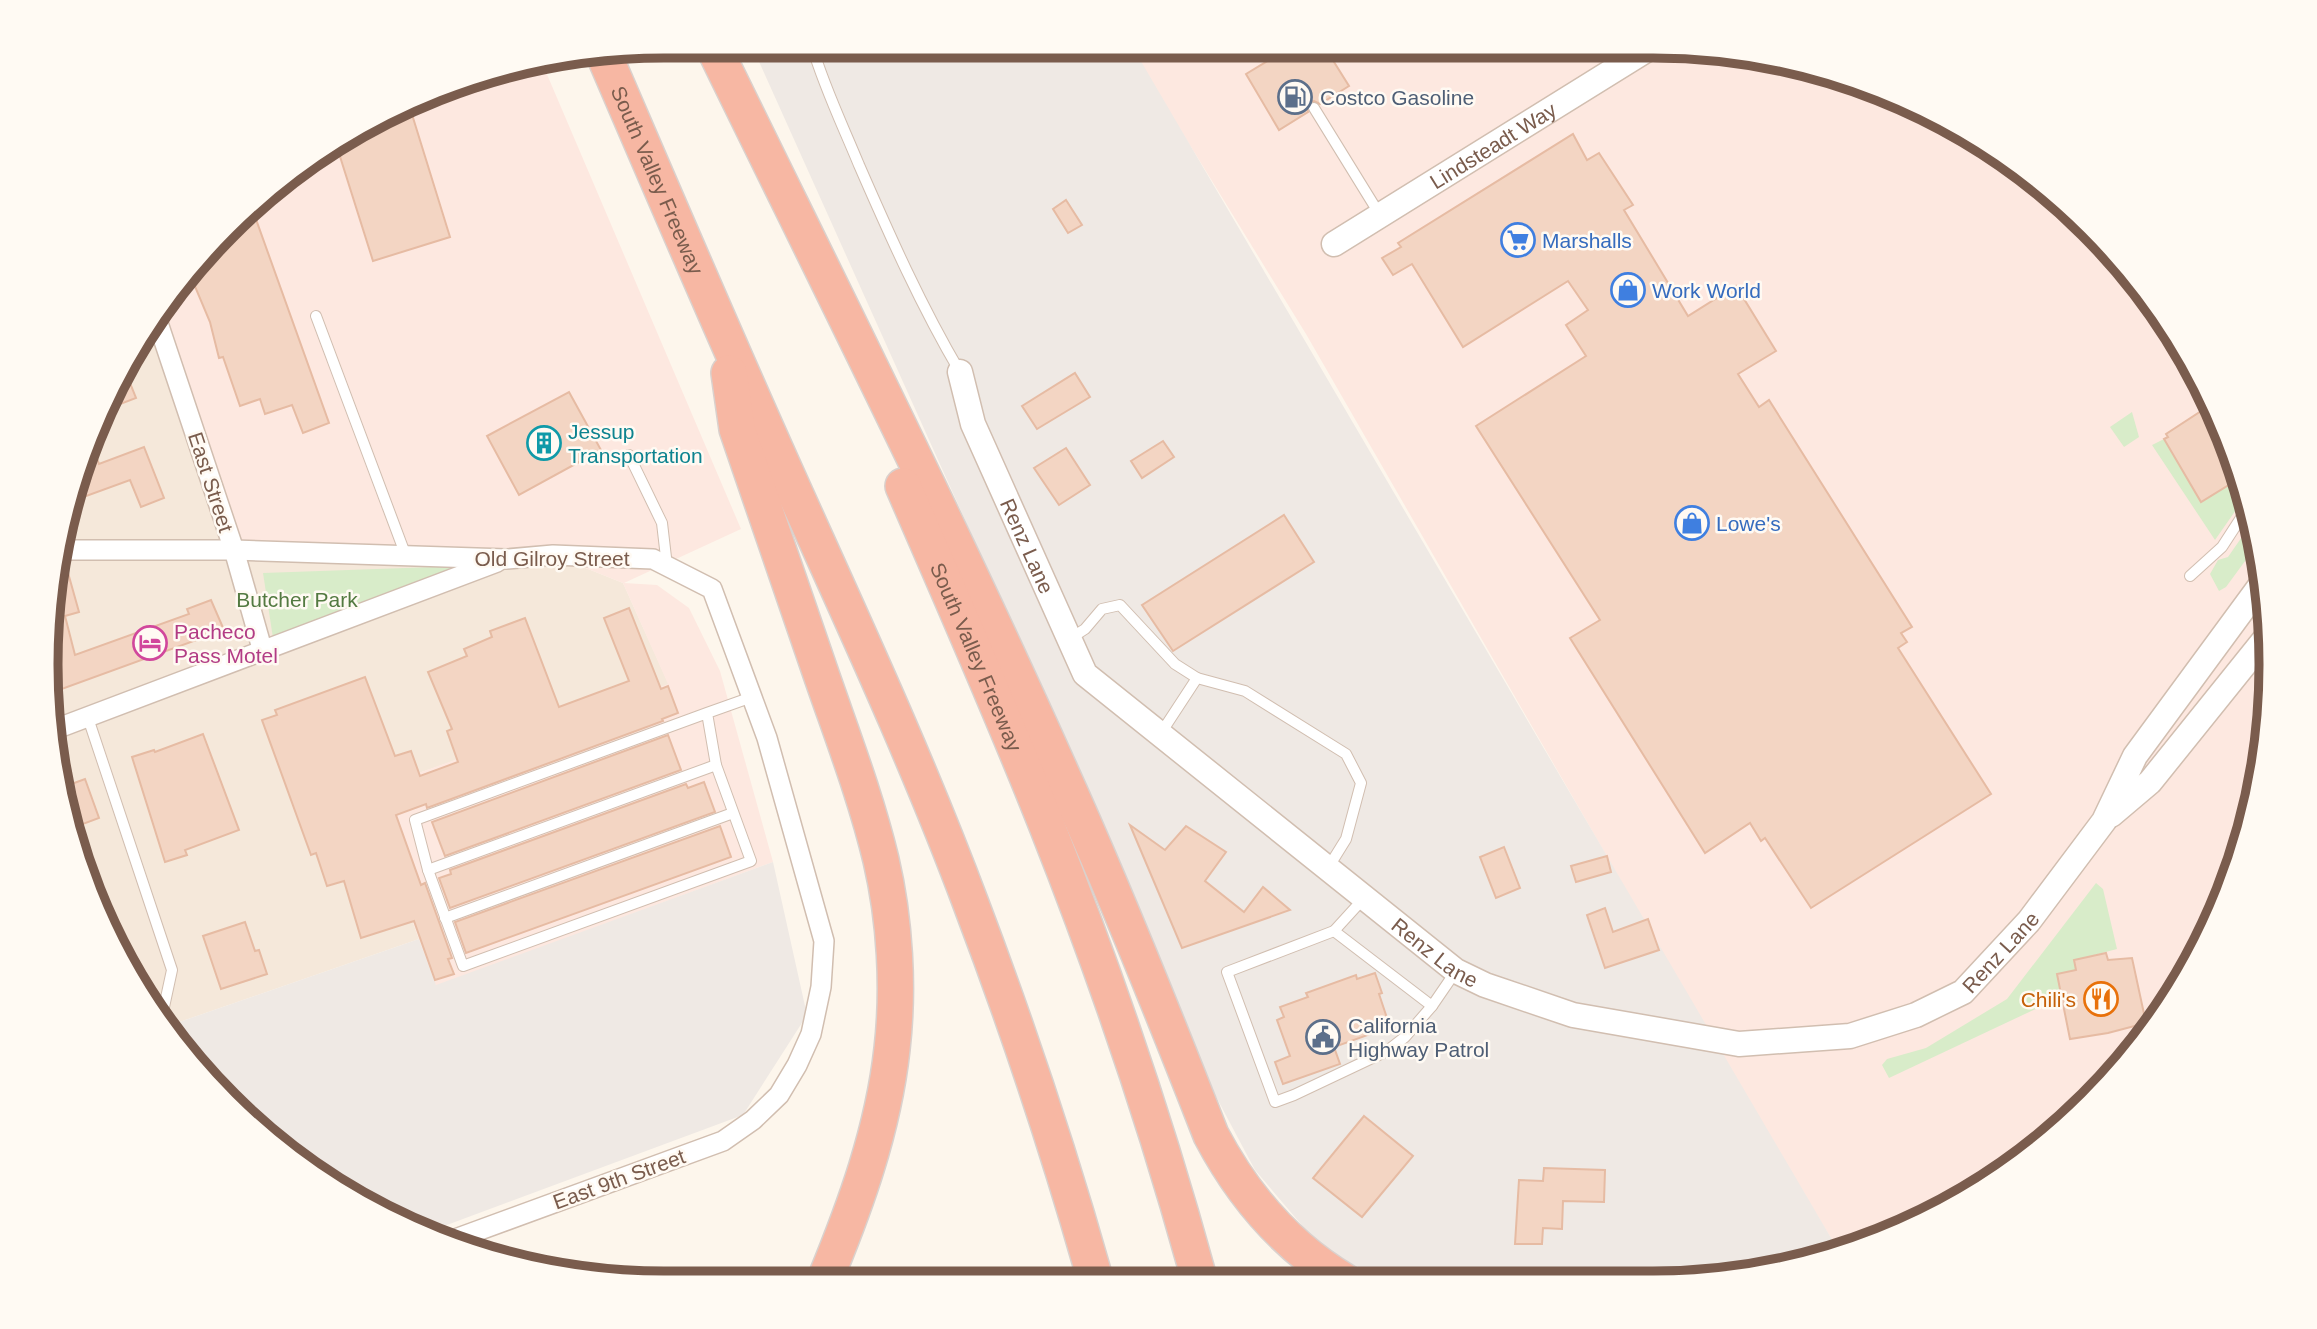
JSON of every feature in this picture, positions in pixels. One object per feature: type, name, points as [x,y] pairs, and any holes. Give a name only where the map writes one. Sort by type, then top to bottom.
[{"type":"highway","name":"South Valley Freeway","points":[[717,58],[1014,743],[1052,839],[1110,994],[1197,1271]]},
{"type":"highway","points":[[718,58],[972,577],[1109,882],[1211,1135],[1228,1168],[1264,1214],[1294,1246],[1328,1271]]},
{"type":"highway","name":"South Valley Freeway","points":[[607,61],[723,332],[867,653],[970,902],[1039,1096],[1093,1271]]},
{"type":"highway","points":[[723,332],[737,429],[862,793],[882,862],[888,898],[895,1008],[886,1090],[864,1178],[829,1271]]},
{"type":"highway","points":[[1110,994],[1216,1271]]},
{"type":"street","name":"Lindsteadt Way","points":[[1334,244],[1633,58]]},
{"type":"street","name":"East Street","points":[[160,327],[234,550],[263,652]]},
{"type":"street","name":"Renz Lane","points":[[960,372],[973,424],[1085,674],[1457,971],[1485,985],[1573,1015],[1739,1044],[1850,1036],[1916,1015],[1963,992],[2029,921],[2104,821],[2135,756],[2255,593]]},
{"type":"street","name":"Old Gilroy Street","points":[[68,550],[234,550],[506,559],[553,555],[653,559],[712,589],[767,738],[824,941],[821,987],[811,1034],[779,1095]]},
{"type":"street","points":[[61,727],[506,559]]},
{"type":"street","points":[[2218,697],[2214,677],[2220,661],[2253,615],[2256,604]]},
{"type":"street","name":"Renz Lane","points":[[2104,821],[2150,782],[2259,647]]},
{"type":"street","name":"East 9th Street","points":[[462,1236],[723,1141],[753,1120],[779,1095]]},
{"type":"lane","points":[[815,58],[877,207],[931,322],[960,372]]},
{"type":"lane","points":[[1314,108],[1380,216]]},
{"type":"lane","points":[[316,316],[406,556]]},
{"type":"lane","points":[[629,455],[662,523],[667,566]]},
{"type":"lane","points":[[2190,576],[2222,547],[2241,517]]},
{"type":"lane","points":[[1069,639],[1085,629],[1102,609],[1120,605],[1175,664],[1197,678],[1245,691],[1346,754],[1361,783],[1346,839],[1327,869]]},
{"type":"lane","points":[[1160,735],[1197,678]]},
{"type":"lane","points":[[707,713],[716,765],[751,861],[463,965],[428,870],[415,820],[752,696]]},
{"type":"lane","points":[[89,718],[172,970],[164,1007]]},
{"type":"lane","points":[[428,870],[716,765]]},
{"type":"lane","points":[[445,918],[733,813]]},
{"type":"lane","points":[[1365,897],[1334,931],[1227,972],[1275,1102],[1387,1051],[1405,1037],[1457,971]]},
{"type":"lane","points":[[1334,931],[1432,1006]]},
{"type":"shaded area","points":[[757,58],[1139,58],[1834,1243],[1732,1266],[1652,1271],[1366,1271],[1322,1249],[1255,1170],[1204,1074],[1117,858]]},
{"type":"shaded area","points":[[1136,58],[1652,58],[1692,59],[1771,69],[1848,90],[1921,120],[1990,160],[2053,208],[2082,235],[2109,264],[2157,327],[2197,396],[2213,432],[2239,507],[2248,546],[2258,625],[2259,664],[2258,704],[2248,783],[2239,822],[2213,897],[2197,933],[2157,1002],[2109,1065],[2082,1094],[2022,1146],[1962,1187],[1834,1243],[1742,1091],[1306,334]]},
{"type":"shaded area","points":[[545,69],[741,529],[624,583],[657,585],[689,608],[720,671],[773,862],[436,986],[365,792],[668,684],[623,583],[553,555],[432,546],[243,549],[165,320],[208,264],[235,235],[264,208],[327,160],[396,120],[432,104],[507,78]]},
{"type":"shaded area","points":[[156,334],[243,549],[553,555],[623,583],[669,685],[365,792],[419,939],[175,1023],[139,968],[104,897],[78,822],[69,783],[59,704],[59,625],[69,546],[90,469],[120,396]]},
{"type":"shaded area","points":[[773,862],[807,1015],[743,1115],[439,1228],[361,1190],[295,1146],[235,1094],[175,1023],[419,939],[436,985]]},
{"type":"green space","points":[[2132,412],[2139,437],[2124,447],[2110,427]]},
{"type":"green space","points":[[2164,439],[2201,502],[2231,483],[2239,506],[2215,540],[2152,445]]},
{"type":"green space","points":[[2245,533],[2249,555],[2226,587],[2219,591],[2210,574],[2218,560],[2228,557]]},
{"type":"green space","name":"Butcher Park","points":[[462,566],[273,638],[263,573]]},
{"type":"green space","points":[[2096,883],[2103,889],[2117,949],[2075,960],[2076,970],[2057,974],[2061,997],[1889,1078],[1882,1065],[1887,1059],[1926,1048],[2007,999]]},
{"type":"building","name":"Costco Gasoline","points":[[1272,58],[1332,58],[1349,86],[1320,104],[1310,102],[1308,112],[1279,130],[1246,74]]},
{"type":"building","points":[[412,113],[450,237],[373,261],[339,153]]},
{"type":"building","points":[[1573,134],[1587,160],[1599,153],[1633,205],[1624,210],[1688,316],[1736,286],[1776,351],[1738,374],[1759,407],[1769,400],[1912,627],[1901,633],[1907,642],[1898,648],[1991,794],[1811,908],[1765,838],[1761,841],[1750,823],[1705,853],[1570,638],[1600,620],[1476,426],[1586,356],[1566,325],[1588,310],[1568,281],[1463,347],[1412,264],[1393,275],[1382,258],[1401,247],[1398,243]]},
{"type":"building","points":[[1066,200],[1082,225],[1068,233],[1053,209]]},
{"type":"building","points":[[255,216],[329,423],[303,433],[292,405],[265,414],[260,399],[240,406],[223,357],[219,358],[210,322],[193,282]]},
{"type":"building","points":[[1075,373],[1090,397],[1037,429],[1022,406]]},
{"type":"building","points":[[129,380],[136,398],[116,406]]},
{"type":"building","name":"Jessup Transportation","points":[[569,392],[601,450],[519,495],[487,436]]},
{"type":"building","points":[[2203,410],[2231,483],[2201,502],[2164,439],[2168,437],[2166,434]]},
{"type":"building","points":[[1163,441],[1174,457],[1142,478],[1131,461]]},
{"type":"building","points":[[144,447],[164,498],[141,507],[130,480],[81,498],[96,454],[99,464]]},
{"type":"building","points":[[1066,448],[1090,485],[1059,505],[1034,468]]},
{"type":"building","points":[[1284,515],[1314,562],[1173,651],[1142,605]]},
{"type":"building","name":"Pacheco Pass Motel","points":[[66,566],[79,612],[65,616],[75,655],[189,614],[187,609],[211,600],[224,630],[59,690],[59,625]]},
{"type":"building","points":[[629,608],[661,689],[668,686],[678,713],[662,719],[663,721],[427,808],[426,804],[396,815],[421,885],[425,883],[452,958],[448,959],[454,974],[435,980],[414,921],[361,938],[344,881],[327,886],[316,853],[311,855],[262,720],[277,715],[275,710],[365,677],[395,756],[411,751],[420,776],[458,762],[447,731],[452,729],[428,672],[467,656],[464,649],[492,637],[490,631],[525,618],[559,707],[629,681],[604,618]]},
{"type":"building","points":[[203,734],[239,830],[185,850],[187,855],[165,862],[132,757],[154,750],[155,752]]},
{"type":"building","points":[[668,735],[681,770],[445,856],[432,822]]},
{"type":"building","points":[[85,779],[99,818],[79,825],[69,785]]},
{"type":"building","points":[[704,782],[715,812],[450,908],[439,878],[451,874],[450,870],[686,784],[688,788]]},
{"type":"building","points":[[1130,825],[1165,850],[1186,826],[1226,852],[1205,881],[1244,912],[1263,887],[1290,910],[1182,948]]},
{"type":"building","points":[[720,826],[731,857],[466,953],[455,922]]},
{"type":"building","points":[[1504,847],[1520,888],[1496,898],[1480,857]]},
{"type":"building","points":[[1607,856],[1611,872],[1576,882],[1571,866]]},
{"type":"building","points":[[1605,908],[1613,932],[1648,919],[1659,950],[1605,968],[1587,915]]},
{"type":"building","points":[[245,922],[267,974],[221,989],[203,936]]},
{"type":"building","name":"Chili's","points":[[2106,953],[2108,960],[2132,958],[2145,1019],[2141,1024],[2070,1039],[2057,974],[2076,970],[2074,960]]},
{"type":"building","name":"California Highway Patrol","points":[[1375,973],[1390,1027],[1334,1047],[1340,1064],[1283,1084],[1275,1062],[1290,1056],[1277,1020],[1284,1017],[1280,1007],[1308,997],[1306,993],[1356,975],[1357,979]]},
{"type":"building","points":[[1364,1116],[1413,1156],[1362,1217],[1313,1178]]},
{"type":"building","points":[[1544,1168],[1605,1170],[1604,1202],[1563,1201],[1562,1229],[1543,1228],[1542,1244],[1515,1244],[1519,1180],[1543,1181]]},
{"type":"place","name":"Costco Gasoline","points":[[1295,97]]},
{"type":"place","name":"Marshalls","points":[[1518,240]]},
{"type":"place","name":"Work World","points":[[1628,290]]},
{"type":"place","name":"Jessup Transportation","points":[[544,443]]},
{"type":"place","name":"Lowe's","points":[[1692,523]]},
{"type":"place","name":"Pacheco Pass Motel","points":[[150,643]]},
{"type":"place","name":"Chili's","points":[[2101,999]]},
{"type":"place","name":"California Highway Patrol","points":[[1323,1037]]}]
